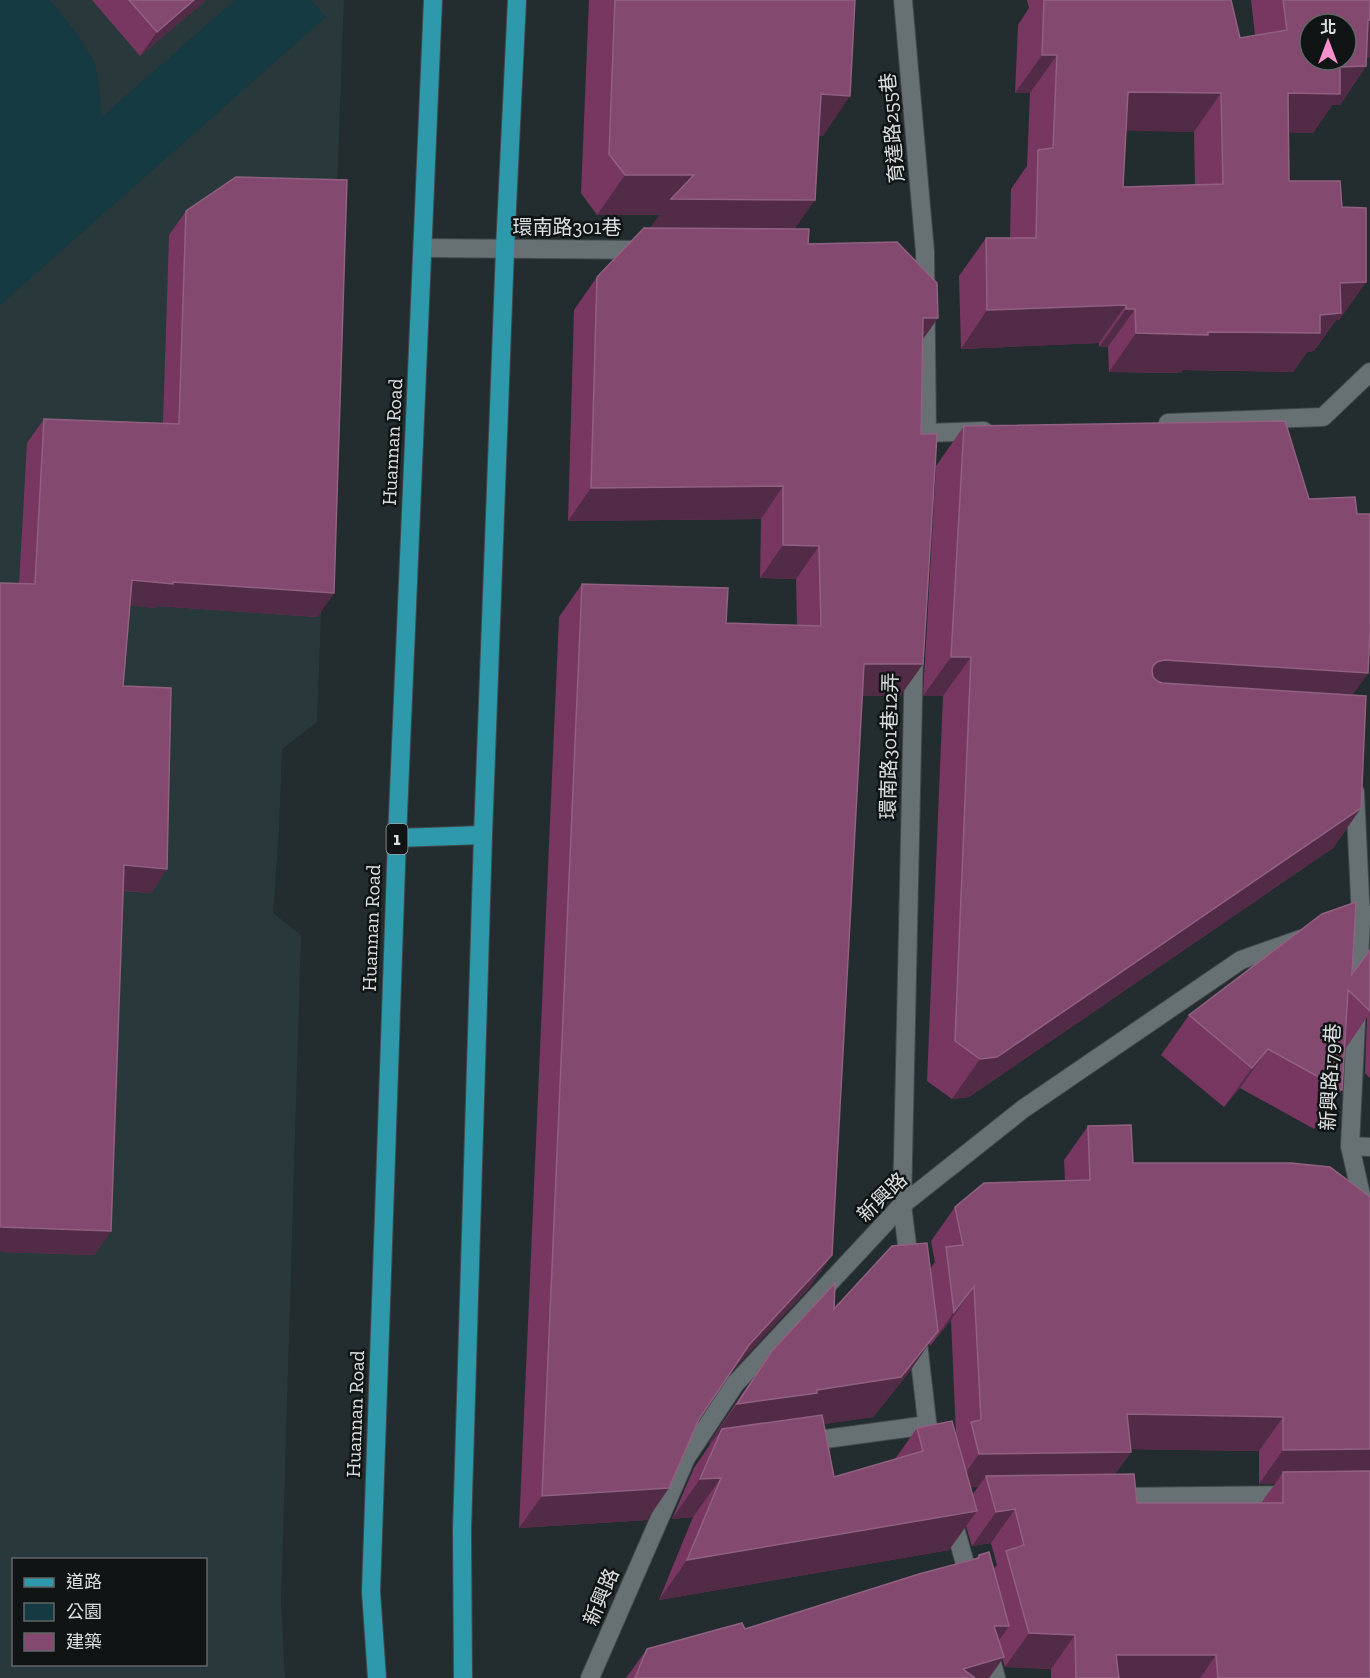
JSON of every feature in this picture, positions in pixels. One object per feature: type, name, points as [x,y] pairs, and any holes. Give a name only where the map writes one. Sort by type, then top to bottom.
[{"type":"main road","name":"Huannan Road","points":[[377,1678],[371,1592],[397,838],[433,0]]},
{"type":"main road","points":[[463,1678],[462,1530],[483,835],[505,249],[517,0]]},
{"type":"main road","points":[[397,838],[483,835]]},
{"type":"lane","name":"育達路255巷","points":[[903,0],[919,252],[927,433]]},
{"type":"lane","name":"環南路301巷","points":[[423,248],[668,250]]},
{"type":"lane","points":[[1155,424],[1323,417],[1370,372]]},
{"type":"lane","points":[[924,480],[927,433],[999,430]]},
{"type":"lane","name":"環南路301巷12弄","points":[[912,1286],[902,1205],[915,633]]},
{"type":"lane","name":"新興路179巷","points":[[1354,770],[1365,917],[1350,1146],[1352,1183],[1370,1235]]},
{"type":"lane","name":"新興路","points":[[590,1678],[686,1458],[735,1384],[902,1205],[1023,1109],[1241,960],[1365,917]]},
{"type":"lane","points":[[1350,1146],[1370,1146]]},
{"type":"lane","points":[[916,1321],[928,1430],[938,1465]]},
{"type":"lane","points":[[789,1444],[928,1425]]},
{"type":"lane","points":[[686,1458],[709,1455]]},
{"type":"lane","points":[[1100,1497],[1311,1495]]},
{"type":"lane","points":[[947,1499],[975,1600]]},
{"type":"lane","points":[[984,1633],[996,1678]]},
{"type":"shaded area","points":[[0,0],[344,0],[317,722],[282,749],[273,913],[301,935],[281,1603],[285,1678],[0,1678]]},
{"type":"green space","points":[[0,0],[49,0],[55,6],[81,40],[95,65],[103,116],[235,0],[311,0],[326,17],[0,305]]},
{"type":"building","points":[[129,0],[194,0],[157,32]]},
{"type":"building","points":[[615,0],[855,0],[850,96],[821,94],[815,200],[671,199],[694,175],[625,175],[609,154]]},
{"type":"building","points":[[1044,0],[1231,0],[1240,38],[1287,30],[1283,0],[1370,0],[1366,66],[1358,66],[1358,12],[1298,12],[1298,72],[1340,72],[1340,94],[1288,93],[1289,181],[1340,181],[1342,207],[1366,208],[1366,282],[1340,283],[1341,313],[1320,315],[1320,333],[1208,332],[1208,335],[1136,333],[1135,309],[1126,309],[1126,305],[987,310],[986,238],[1036,238],[1038,150],[1053,148],[1057,55],[1042,55]],"holes":[[[1128,92],[1221,93],[1223,184],[1123,187]]]},
{"type":"building","points":[[236,177],[347,180],[334,593],[132,580],[123,686],[171,688],[167,869],[124,865],[111,1231],[0,1227],[0,583],[35,584],[44,419],[179,424],[186,211]]},
{"type":"building","points":[[644,228],[809,229],[808,244],[897,242],[937,283],[938,318],[923,318],[921,434],[937,434],[923,664],[864,664],[832,1255],[749,1345],[699,1419],[669,1488],[542,1496],[582,584],[728,588],[726,623],[821,626],[819,546],[783,545],[783,486],[591,488],[597,277]]},
{"type":"building","points":[[1285,421],[1309,499],[1355,497],[1357,514],[1370,514],[1368,673],[1164,660],[1153,666],[1153,677],[1162,683],[1366,696],[1361,808],[997,1057],[980,1059],[955,1041],[971,657],[951,657],[964,426]]},
{"type":"building","points":[[1356,902],[1352,974],[1370,950],[1370,1011],[1348,990],[1342,1090],[1268,1049],[1252,1068],[1189,1015],[1322,914]]},
{"type":"building","points":[[1131,1125],[1133,1163],[1291,1163],[1330,1167],[1370,1197],[1370,1449],[1283,1450],[1283,1417],[1127,1414],[1131,1452],[979,1454],[971,1422],[981,1420],[974,1286],[954,1312],[946,1247],[963,1245],[955,1207],[984,1183],[1090,1180],[1088,1126]]},
{"type":"building","points":[[927,1243],[938,1331],[901,1377],[817,1390],[817,1393],[737,1404],[772,1351],[835,1283],[834,1309],[892,1246]]},
{"type":"building","points":[[822,1415],[834,1477],[923,1451],[917,1428],[952,1421],[977,1511],[687,1560],[721,1478],[700,1479],[722,1429]]},
{"type":"building","points":[[1370,1471],[1370,1678],[1218,1678],[1216,1655],[1116,1655],[1119,1678],[1076,1678],[1075,1635],[1029,1633],[1006,1551],[1024,1545],[1015,1509],[996,1512],[986,1476],[1134,1474],[1137,1503],[1283,1503],[1283,1472]]},
{"type":"building","points":[[989,1552],[1009,1626],[994,1626],[1004,1657],[963,1669],[975,1678],[635,1678],[647,1649],[742,1623],[745,1629],[919,1574],[979,1558],[979,1555]]}]
